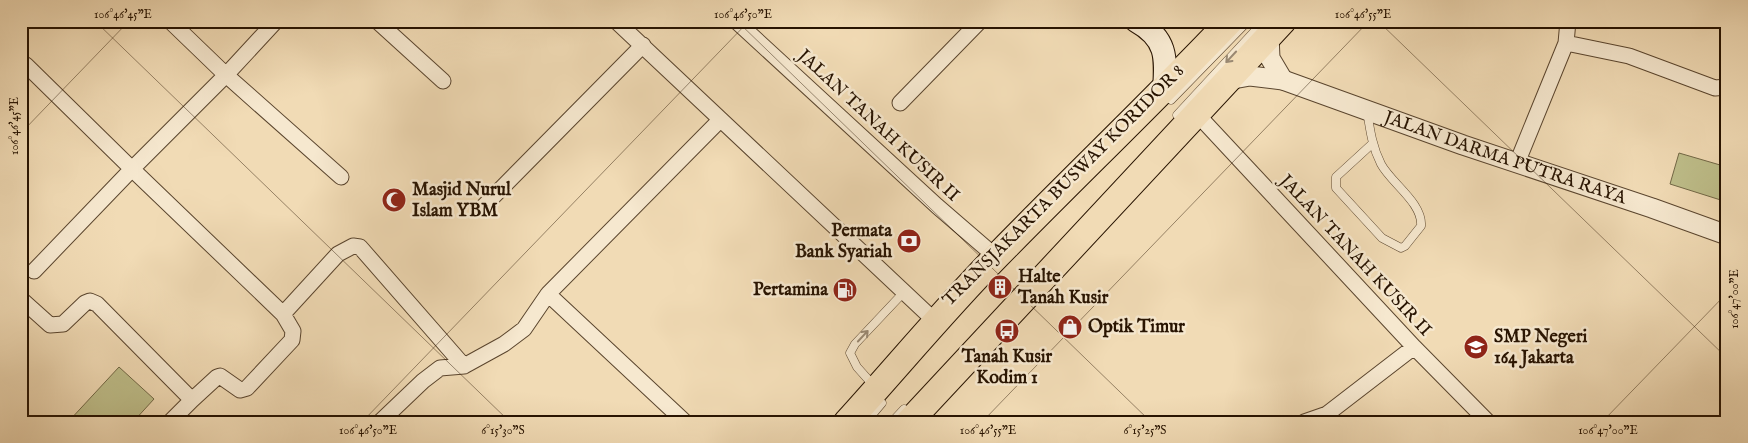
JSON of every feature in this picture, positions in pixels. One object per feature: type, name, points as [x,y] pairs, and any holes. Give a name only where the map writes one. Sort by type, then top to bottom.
[{"type":"highway","points":[[847,422],[881,394],[936,322],[996,257],[1164,99],[1230,21]]},
{"type":"highway","points":[[911,411],[1228,80],[1266,25]]},
{"type":"main road","points":[[1136,21],[1154,34],[1162,47],[1166,60],[1164,99]]},
{"type":"street","points":[[170,21],[226,75],[341,177]]},
{"type":"street","points":[[34,271],[226,75],[276,21]]},
{"type":"street","points":[[376,21],[443,81]]},
{"type":"street","points":[[616,21],[936,322]]},
{"type":"street","name":"JALAN TANAH KUSIR II","points":[[736,21],[937,206],[996,257]]},
{"type":"street","points":[[900,103],[980,21]]},
{"type":"street","points":[[1517,163],[1566,43],[1568,21]]},
{"type":"street","points":[[1266,25],[1270,58],[1283,80]]},
{"type":"street","points":[[1566,43],[1629,56],[1715,88],[1727,87]]},
{"type":"street","points":[[482,208],[642,45]]},
{"type":"street","points":[[26,65],[283,314],[292,331],[292,340],[247,388],[240,390],[220,376],[217,377],[170,422]]},
{"type":"street","name":"JALAN DARMA PUTRA RAYA","points":[[1228,80],[1250,76],[1283,80],[1727,235]]},
{"type":"street","name":"JALAN TANAH KUSIR II","points":[[1196,113],[1414,347],[1488,422]]},
{"type":"street","points":[[380,422],[423,381],[440,368],[464,366],[504,344],[524,330],[548,294],[720,120]]},
{"type":"street","points":[[283,314],[338,254],[352,246],[360,247],[464,366]]},
{"type":"street","points":[[548,294],[685,422]]},
{"type":"street","points":[[21,299],[50,325],[63,324],[85,302],[90,301],[97,304],[192,400]]},
{"type":"street","points":[[1304,422],[1327,414],[1414,347]]},
{"type":"lane","name":"TRANSJAKARTA BUSWAY KORIDOR 8","points":[[1164,99],[1266,25]]},
{"type":"lane","name":"TRANSJAKARTA BUSWAY KORIDOR 8","points":[[1171,122],[1266,25]]},
{"type":"lane","points":[[1367,109],[1372,144],[1382,166],[1420,213],[1421,226],[1405,246],[1401,248],[1382,238],[1336,188],[1336,177],[1372,144]]},
{"type":"lane","points":[[866,422],[881,394],[857,367],[850,352],[855,344],[904,292]]},
{"type":"lane","points":[[892,422],[911,411]]},
{"type":"green space","points":[[1679,153],[1727,167],[1727,202],[1670,184]]},
{"type":"green space","points":[[119,367],[154,399],[133,422],[68,422]]},
{"type":"place","name":"Masjid Nurul Islam YBM","points":[[394,200]]},
{"type":"place","name":"Permata Bank Syariah","points":[[909,241]]},
{"type":"place","name":"Halte Tanah Kusir","points":[[1000,287]]},
{"type":"place","name":"Pertamina","points":[[845,290]]},
{"type":"place","name":"Optik Timur","points":[[1070,327]]},
{"type":"place","name":"Tanah Kusir Kodim 1","points":[[1007,331]]},
{"type":"place","name":"SMP Negeri 164 Jakarta","points":[[1476,347]]}]
